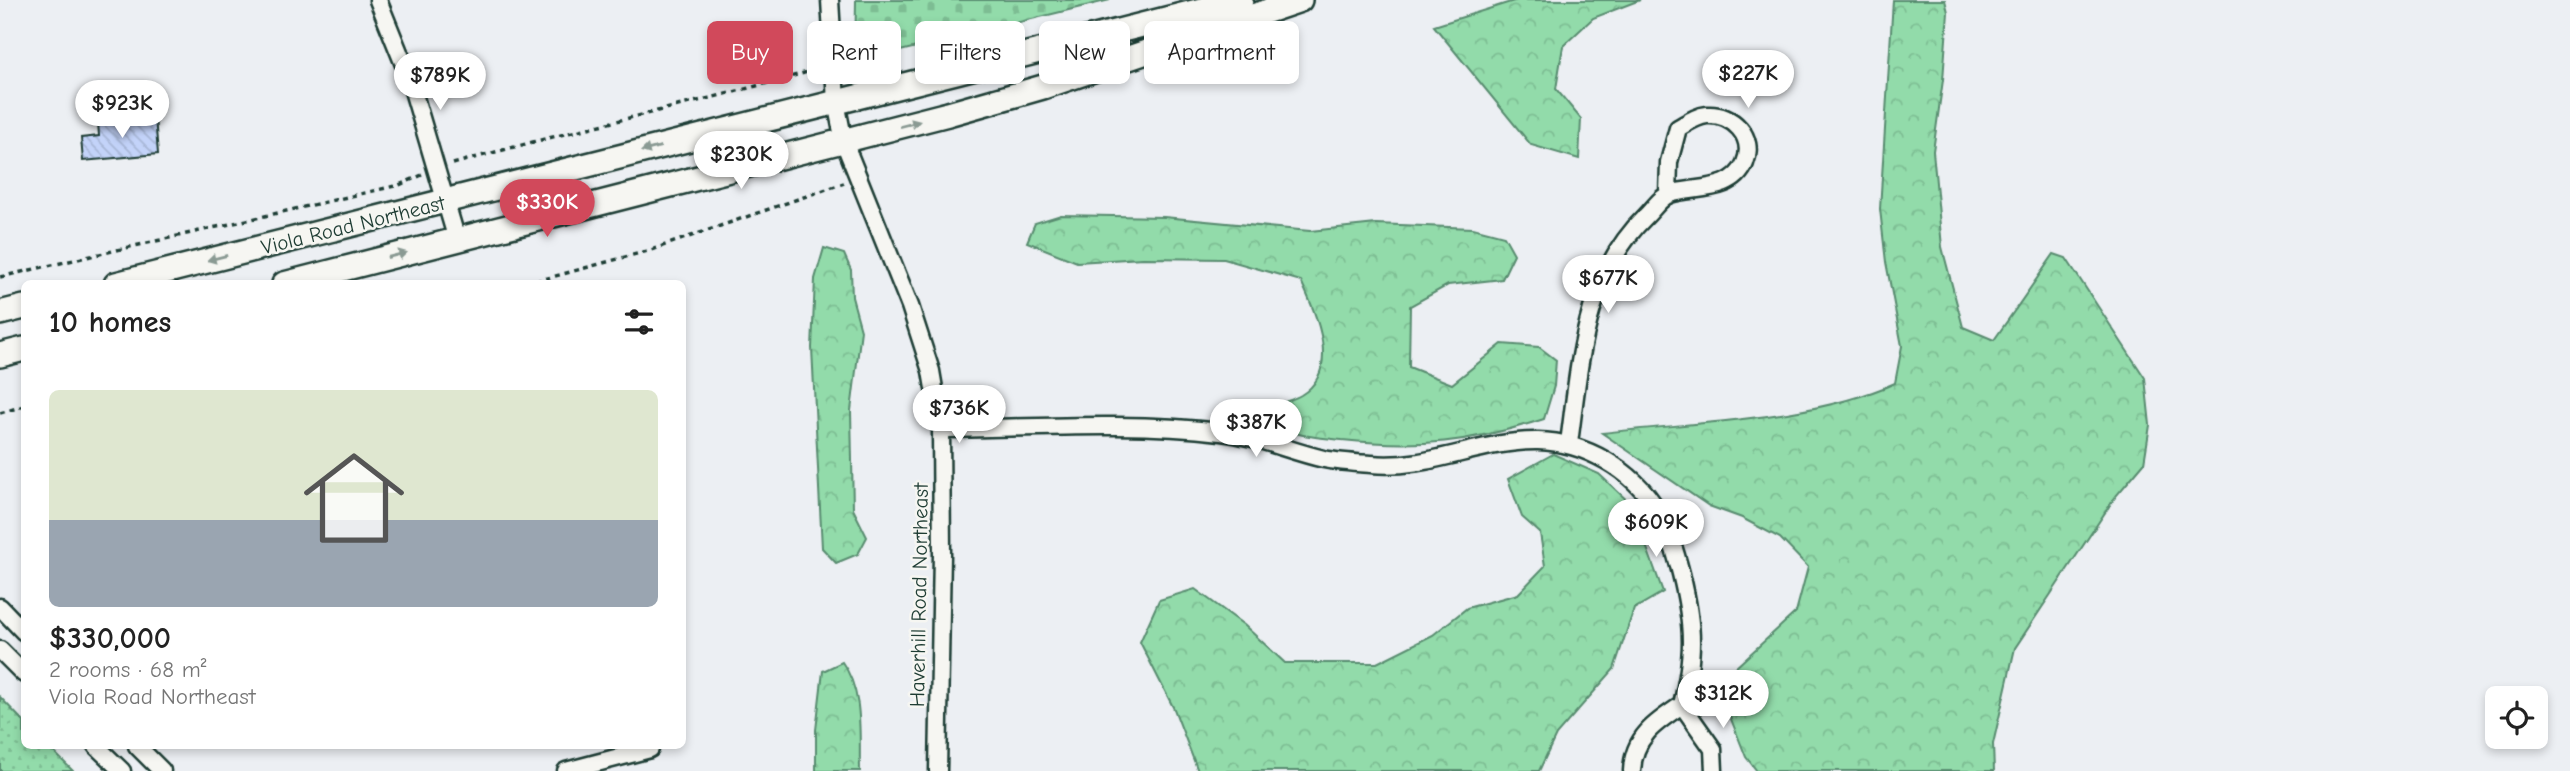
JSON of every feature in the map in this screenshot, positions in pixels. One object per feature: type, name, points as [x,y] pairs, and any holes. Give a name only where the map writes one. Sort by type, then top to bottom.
[{"type":"main road","name":"Viola Road Northeast","points":[[132,280],[1241,0]]},
{"type":"main road","name":"Viola Road Northeast","points":[[300,280],[844,142],[1042,87],[1300,0]]},
{"type":"main road","points":[[0,313],[21,308]]},
{"type":"main road","points":[[0,355],[21,350]]},
{"type":"street","points":[[378,0],[410,76],[457,240]]},
{"type":"street","name":"Haverhill Road Northeast","points":[[830,0],[831,21]]},
{"type":"street","name":"Haverhill Road Northeast","points":[[835,84],[844,142],[910,306],[931,371],[941,429],[938,771]]},
{"type":"street","points":[[1569,443],[1582,347],[1593,300],[1609,263],[1638,223],[1668,195],[1719,186],[1735,176],[1745,164],[1748,148],[1745,134],[1736,124],[1720,115],[1705,115],[1678,128],[1669,162],[1668,195]]},
{"type":"street","points":[[941,429],[1160,426],[1225,432],[1324,459],[1374,465],[1416,465],[1535,441],[1569,443],[1602,457],[1629,479],[1657,509],[1673,551],[1691,639],[1690,670],[1682,705],[1644,733],[1635,751],[1633,771]]},
{"type":"street","points":[[0,607],[21,629]]},
{"type":"street","points":[[0,650],[21,671]]},
{"type":"street","points":[[1682,705],[1713,749],[1714,771]]},
{"type":"street","points":[[99,749],[122,771]]},
{"type":"street","points":[[139,749],[162,771]]},
{"type":"street","points":[[566,771],[650,750]]},
{"type":"path","points":[[0,277],[399,186],[437,169],[536,140],[748,90],[807,73]]},
{"type":"path","points":[[541,280],[651,250],[859,178]]},
{"type":"path","points":[[0,413],[21,407]]},
{"type":"green space","points":[[856,0],[1110,0],[1024,21],[915,21],[915,47],[901,51],[901,21],[856,21]]},
{"type":"green space","points":[[1517,0],[1640,0],[1593,18],[1563,46],[1556,89],[1581,119],[1579,159],[1531,145],[1434,26]]},
{"type":"green space","points":[[1893,0],[1945,0],[1948,12],[1943,80],[1933,151],[1942,247],[1963,327],[1994,340],[2054,254],[2066,258],[2145,378],[2150,425],[2144,463],[2116,496],[2015,648],[1993,744],[1994,771],[1757,771],[1746,757],[1727,709],[1735,668],[1796,612],[1808,567],[1780,538],[1742,518],[1709,506],[1602,433],[1790,413],[1862,396],[1895,383],[1902,346],[1886,262],[1880,209]]},
{"type":"green space","points":[[1061,215],[1164,217],[1310,231],[1376,224],[1473,228],[1504,236],[1514,254],[1502,279],[1448,285],[1410,306],[1409,367],[1452,384],[1502,344],[1539,347],[1556,360],[1554,386],[1544,419],[1492,434],[1444,442],[1342,440],[1288,430],[1271,420],[1276,406],[1301,395],[1313,384],[1323,357],[1318,325],[1301,281],[1224,259],[1143,258],[1077,262],[1027,242],[1035,223]]},
{"type":"green space","points":[[824,248],[844,254],[851,270],[852,297],[861,330],[851,411],[853,509],[867,537],[858,554],[836,563],[822,548],[812,348],[815,279]]},
{"type":"green space","points":[[1553,454],[1599,474],[1631,504],[1663,592],[1634,609],[1614,669],[1556,735],[1539,771],[1198,771],[1174,709],[1140,642],[1159,600],[1195,589],[1244,625],[1285,663],[1377,663],[1433,635],[1467,608],[1518,594],[1545,566],[1540,533],[1522,517],[1508,479]]},
{"type":"green space","points":[[842,662],[854,686],[857,700],[860,771],[816,771],[816,730],[823,671]]},
{"type":"green space","points":[[0,697],[21,719],[21,749],[51,749],[73,771],[0,771]]},
{"type":"building","points":[[155,117],[158,154],[83,161],[81,138],[99,136],[98,122]]}]
